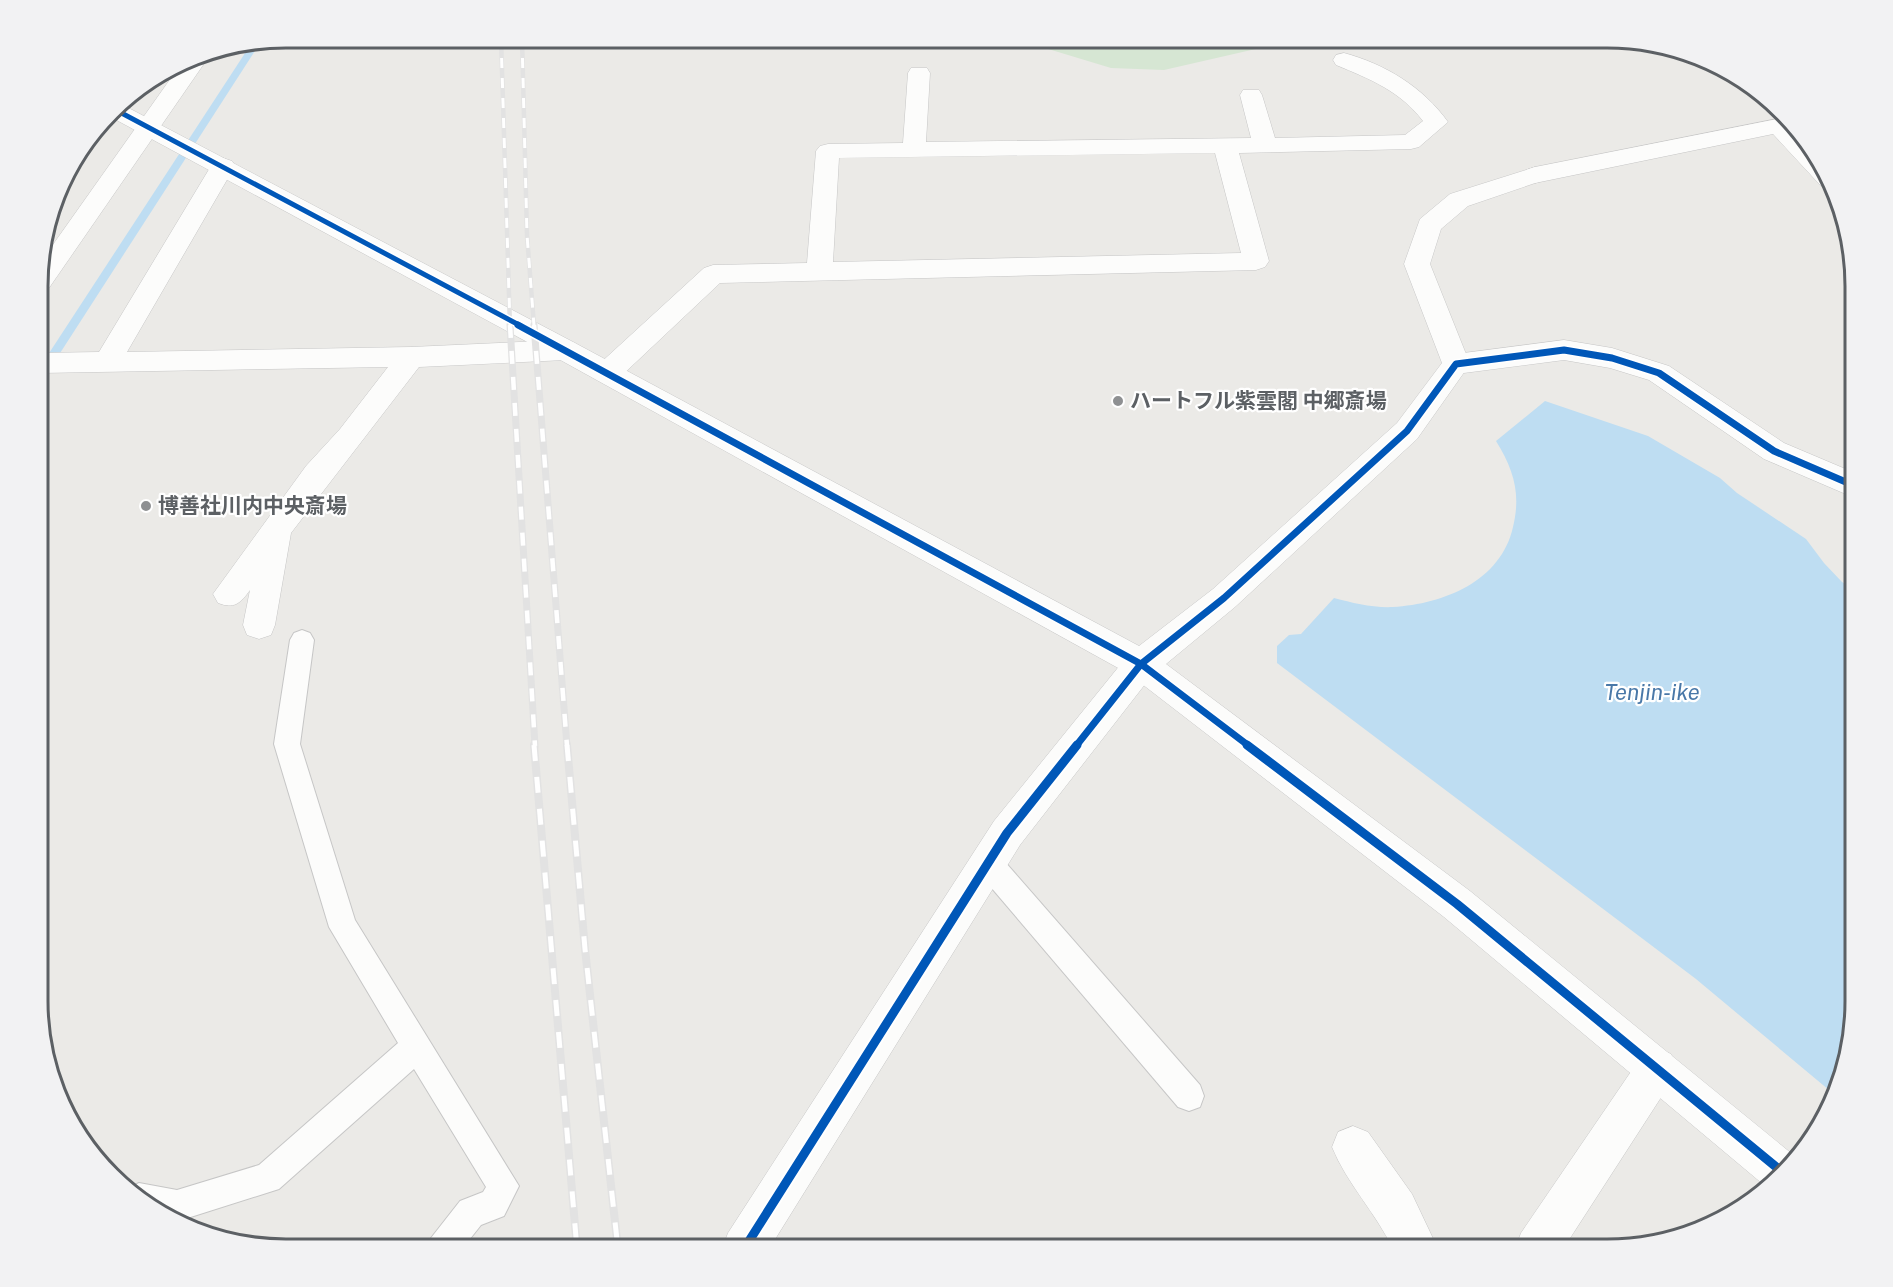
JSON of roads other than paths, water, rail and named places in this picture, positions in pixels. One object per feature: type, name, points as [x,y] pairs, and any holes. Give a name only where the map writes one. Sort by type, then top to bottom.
[{"type":"street","points":[[819,271],[828,151],[1411,142],[1436,122],[1421,102],[1402,85],[1344,60]]},
{"type":"street","points":[[49,270],[155,131],[192,68]]},
{"type":"street","points":[[914,150],[919,73]]},
{"type":"street","points":[[1251,95],[1265,145]]},
{"type":"street","points":[[122,114],[565,350],[1141,664],[1457,904],[1777,1167]]},
{"type":"street","points":[[1456,364],[1417,264],[1429,225],[1459,200],[1535,175],[1782,125],[1795,140]]},
{"type":"street","points":[[607,373],[713,274],[1256,261],[1225,146]]},
{"type":"street","points":[[108,362],[210,160]]},
{"type":"street","points":[[48,363],[411,357],[565,350]]},
{"type":"street","points":[[750,1239],[1007,833],[1141,664],[1224,598],[1407,431],[1456,364],[1564,350],[1612,358],[1659,373],[1774,451],[1845,482]]},
{"type":"street","points":[[230,594],[278,527],[411,357]]},
{"type":"street","points":[[260,626],[278,527]]},
{"type":"street","points":[[1544,1239],[1657,1068]]},
{"type":"street","points":[[1353,1147],[1397,1209],[1411,1239]]},
{"type":"lane","points":[[302,640],[287,744],[343,927],[502,1186],[493,1205],[471,1212],[450,1239]]},
{"type":"lane","points":[[988,863],[1190,1096]]},
{"type":"lane","points":[[160,1203],[177,1206],[268,1178],[417,1046]]},
{"type":"water","name":"Tenjin-ike","points":[[1545,401],[1648,436],[1720,478],[1737,493],[1806,539],[1824,563],[1845,584],[1845,1001],[1843,1032],[1837,1062],[1828,1089],[1696,979],[1277,663],[1277,646],[1289,635],[1301,634],[1334,598],[1378,607],[1432,601],[1468,586],[1496,562],[1506,546],[1513,527],[1516,493],[1511,472],[1496,441]]},
{"type":"waterway","points":[[48,363],[252,51]]},
{"type":"railway","points":[[501,48],[510,326]]},
{"type":"railway","points":[[522,48],[527,235],[534,326]]},
{"type":"railway","points":[[510,325],[535,746]]},
{"type":"railway","points":[[534,325],[567,746]]},
{"type":"railway","points":[[534,745],[576,1239]]},
{"type":"railway","points":[[567,745],[585,949],[617,1239]]},
{"type":"place","name":"ハートフル紫雲閣 中郷斎場","points":[[1118,401]]},
{"type":"place","name":"博善社川内中央斎場","points":[[146,506]]}]
